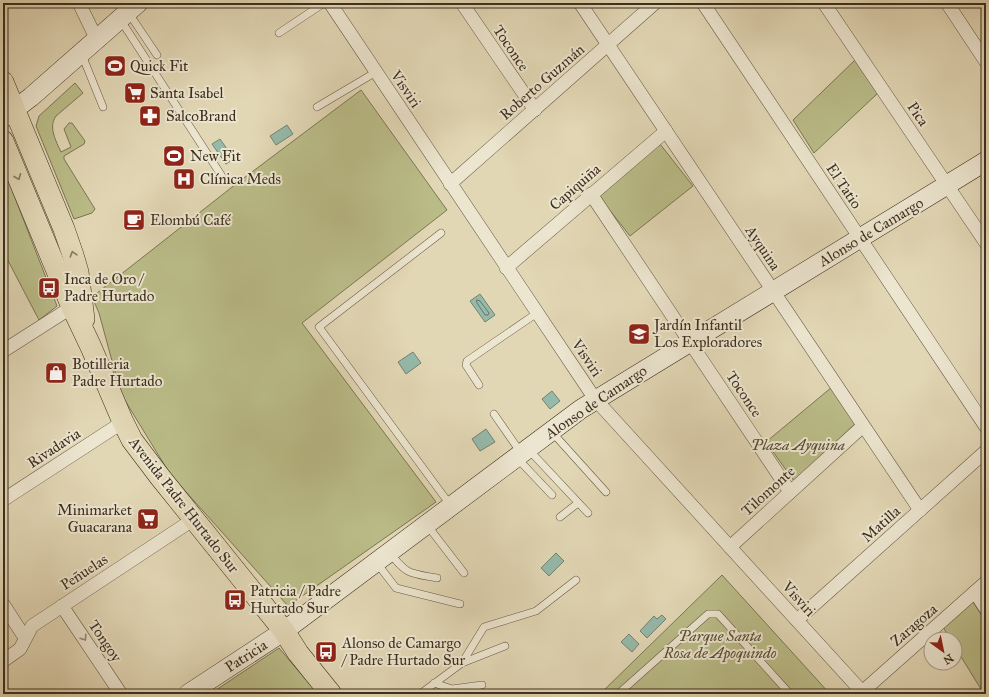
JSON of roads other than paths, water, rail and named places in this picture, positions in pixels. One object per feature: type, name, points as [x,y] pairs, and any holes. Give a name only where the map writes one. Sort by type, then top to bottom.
[{"type":"main road","name":"Avenida Padre Hurtado Sur","points":[[3,82],[9,114],[73,255],[78,272],[84,320],[91,347]]},
{"type":"main road","name":"Avenida Padre Hurtado Sur","points":[[3,141],[122,422],[143,455],[284,631],[298,653],[331,694]]},
{"type":"main road","name":"Avenida Padre Hurtado Sur","points":[[284,631],[308,650],[346,694]]},
{"type":"street","points":[[79,3],[97,40]]},
{"type":"street","name":"Visviri","points":[[330,3],[595,399],[797,620],[861,693]]},
{"type":"street","name":"Toconce","points":[[462,3],[535,110]]},
{"type":"street","name":"Ayquina","points":[[580,3],[920,510]]},
{"type":"street","name":"Roberto Guzmán","points":[[450,184],[655,3]]},
{"type":"street","name":"El Tatio","points":[[703,3],[986,426]]},
{"type":"street","name":"Pica","points":[[824,3],[986,243]]},
{"type":"street","points":[[947,3],[986,62]]},
{"type":"street","points":[[9,114],[81,54],[129,11]]},
{"type":"street","name":"Capiquiña","points":[[506,268],[666,131]]},
{"type":"street","name":"Alonso de Camargo","points":[[284,631],[595,399],[986,161]]},
{"type":"street","name":"Toconce","points":[[591,194],[790,492]]},
{"type":"street","points":[[3,351],[72,307]]},
{"type":"street","name":"Rivadavia","points":[[3,500],[122,422]]},
{"type":"street","name":"Tilomonte","points":[[730,547],[863,426]]},
{"type":"street","name":"Matilla","points":[[797,620],[986,451]]},
{"type":"street","name":"Peñuelas","points":[[3,661],[20,649],[32,626],[194,519]]},
{"type":"street","name":"Zaragoza","points":[[861,693],[986,582]]},
{"type":"street","points":[[975,592],[986,609]]},
{"type":"street","points":[[3,604],[25,638]]},
{"type":"street","name":"Tongoy","points":[[62,606],[122,694]]},
{"type":"street","name":"Patricia","points":[[188,694],[284,631]]},
{"type":"lane","points":[[279,33],[324,3]]},
{"type":"lane","points":[[129,11],[158,55]]},
{"type":"lane","points":[[129,11],[223,178]]},
{"type":"lane","points":[[81,54],[102,106]]},
{"type":"lane","points":[[317,107],[376,72]]},
{"type":"lane","points":[[441,233],[319,327],[451,506]]},
{"type":"lane","points":[[479,385],[467,368],[467,361],[537,313]]},
{"type":"lane","points":[[494,414],[552,495]]},
{"type":"lane","points":[[551,431],[606,492]]},
{"type":"lane","points":[[522,453],[588,513]]},
{"type":"lane","points":[[560,517],[578,503]]},
{"type":"lane","points":[[427,524],[464,573]]},
{"type":"lane","points":[[382,557],[412,574],[437,578]]},
{"type":"lane","points":[[382,557],[396,588],[460,604]]},
{"type":"lane","points":[[462,663],[484,627],[536,611],[576,580]]},
{"type":"lane","points":[[618,694],[708,614],[718,614],[790,694]]},
{"type":"lane","points":[[420,694],[462,663],[505,646]]},
{"type":"lane","points":[[434,683],[444,688],[452,689],[482,685]]},
{"type":"water","points":[[287,125],[293,134],[276,145],[270,136]]},
{"type":"water","points":[[220,139],[234,159],[226,164],[212,144]]},
{"type":"water","points":[[480,294],[495,315],[485,322],[470,301]]},
{"type":"water","points":[[413,352],[421,363],[406,374],[398,362]]},
{"type":"water","points":[[552,391],[560,401],[550,409],[542,399]]},
{"type":"water","points":[[486,429],[495,442],[480,451],[472,439]]},
{"type":"water","points":[[556,553],[564,561],[549,576],[541,568]]},
{"type":"water","points":[[662,615],[666,619],[647,638],[640,631],[654,616],[657,619]]},
{"type":"water","points":[[629,634],[639,644],[632,652],[621,642]]},
{"type":"place","name":"Quick Fit","points":[[115,66]]},
{"type":"place","name":"Santa Isabel","points":[[135,93]]},
{"type":"place","name":"SalcoBrand","points":[[150,116]]},
{"type":"place","name":"New Fit","points":[[174,156]]},
{"type":"place","name":"Clínica Meds","points":[[184,179]]},
{"type":"place","name":"Elombú Café","points":[[134,220]]},
{"type":"place","name":"Inca de Oro / Padre Hurtado","points":[[49,288]]},
{"type":"place","name":"Jardín Infantil Los Exploradores","points":[[639,334]]},
{"type":"place","name":"Botilleria Padre Hurtado","points":[[56,373]]},
{"type":"place","name":"Minimarket Guacarana","points":[[148,519]]},
{"type":"place","name":"Patricia / Padre Hurtado Sur","points":[[235,600]]},
{"type":"place","name":"Alonso de Camargo / Padre Hurtado Sur","points":[[326,652]]},
{"type":"park label","name":"Plaza Ayquina","points":[[798,445]]},
{"type":"park label","name":"Parque Santa Rosa de Apoquindo","points":[[720,644]]}]
